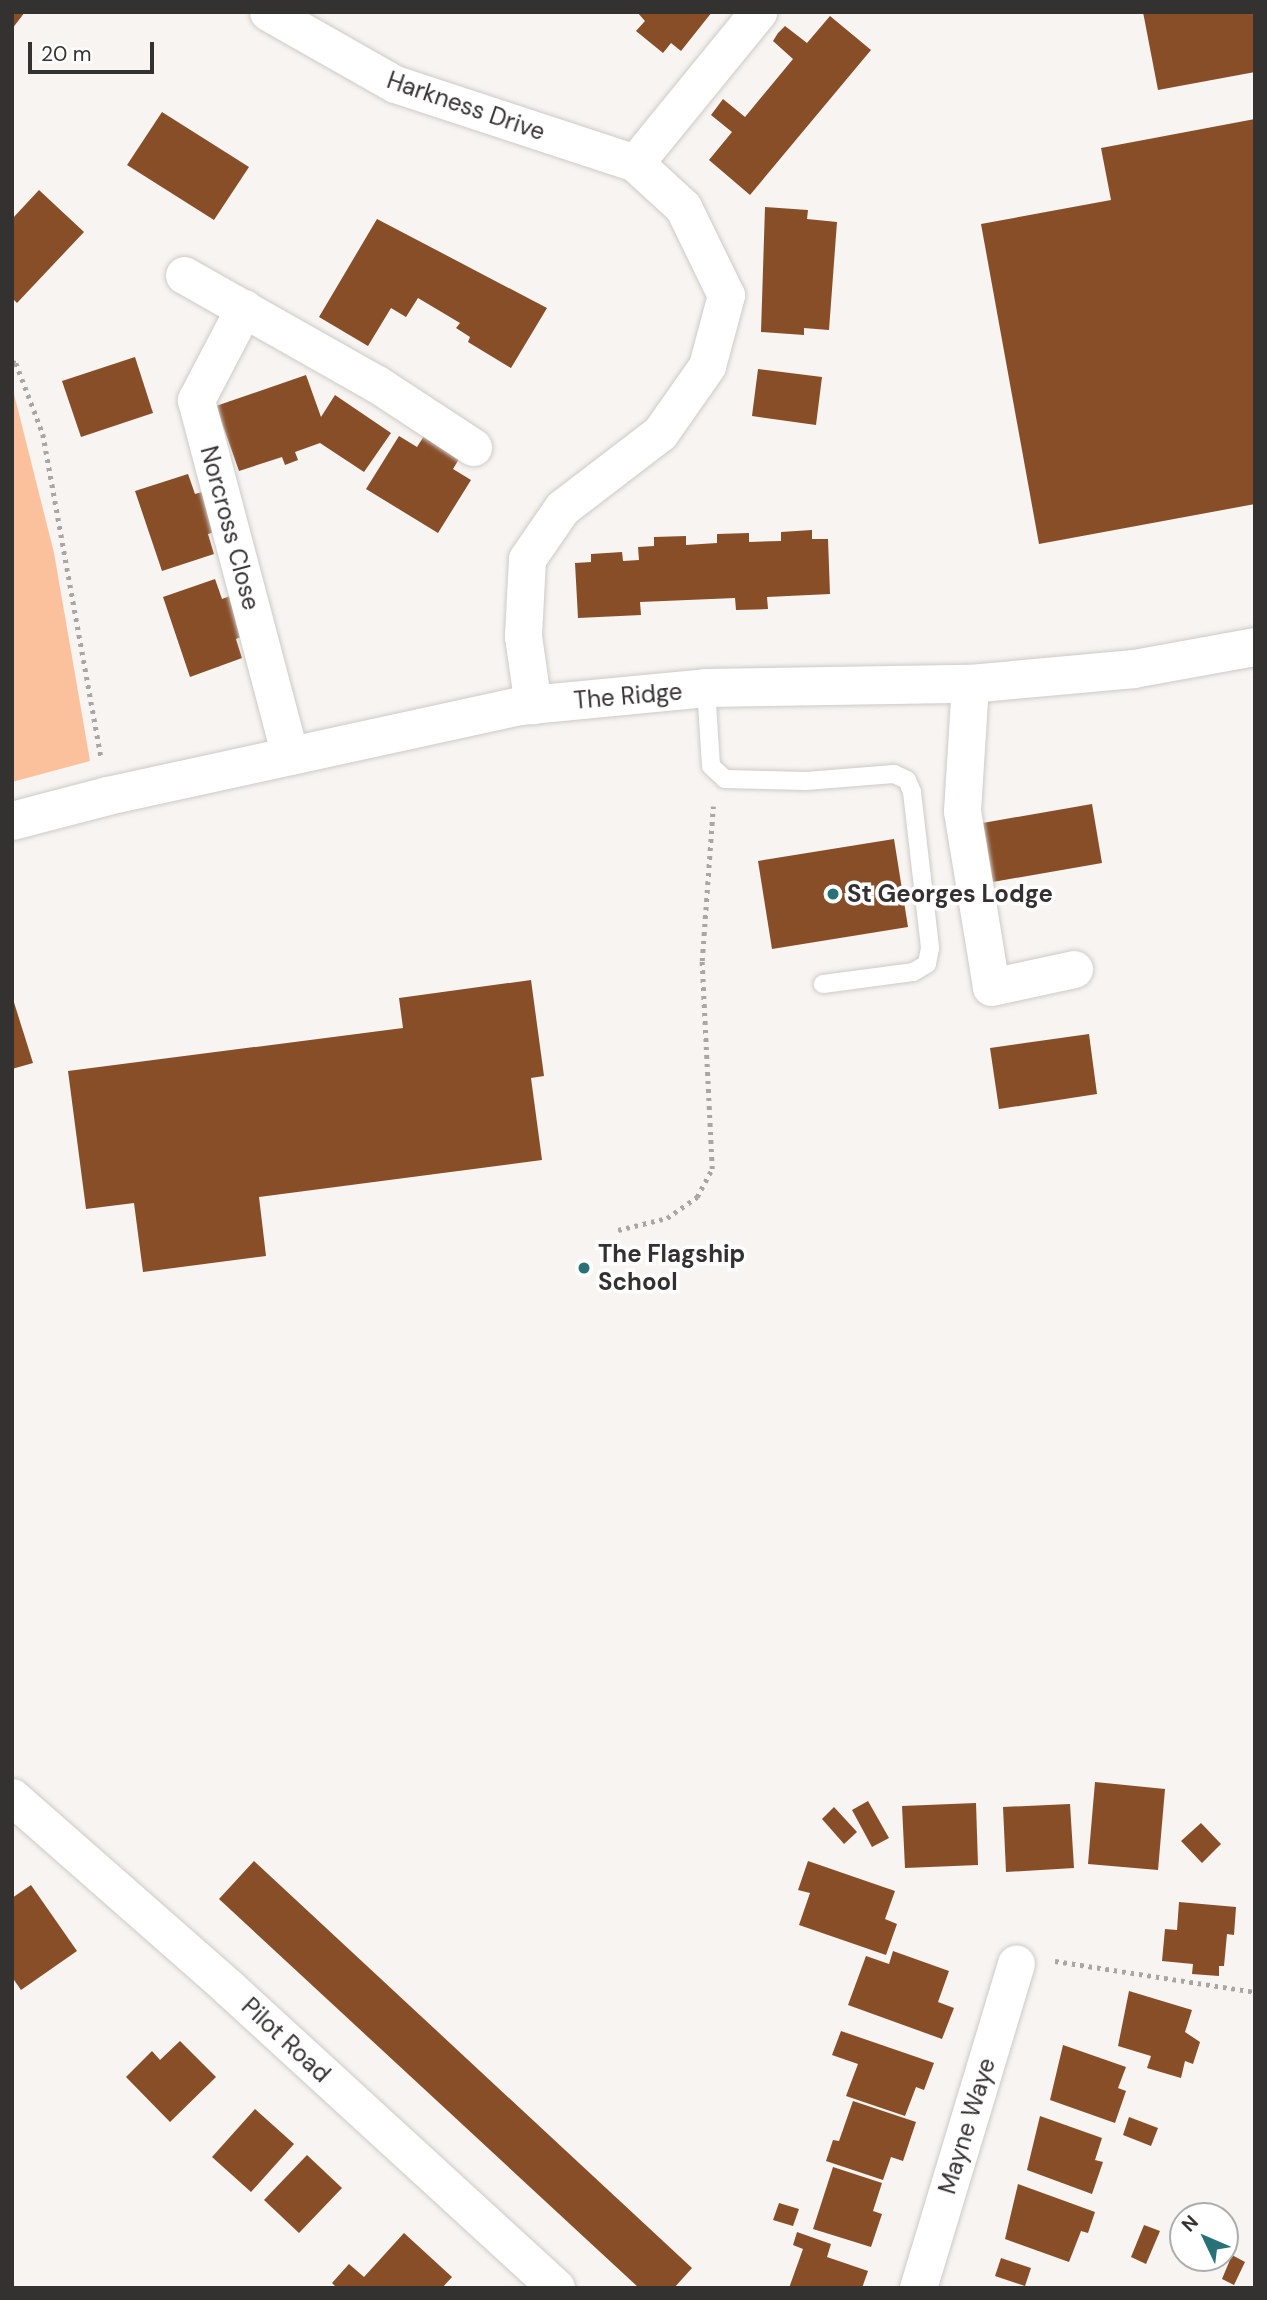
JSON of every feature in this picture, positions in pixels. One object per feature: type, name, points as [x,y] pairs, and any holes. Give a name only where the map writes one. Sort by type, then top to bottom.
[{"type":"main road","name":"The Ridge","points":[[12,821],[108,796],[533,705],[706,688],[970,684],[1134,669],[1255,647]]},
{"type":"street","name":"Harkness Drive","points":[[268,12],[395,84],[635,163],[683,207],[726,295],[707,366],[660,433],[562,508],[527,559],[523,636],[533,705]]},
{"type":"street","points":[[635,163],[758,12]]},
{"type":"street","points":[[184,275],[244,307],[473,447]]},
{"type":"street","name":"Norcross Close","points":[[244,307],[196,400],[290,756]]},
{"type":"street","points":[[970,684],[962,811],[991,987],[1074,970]]},
{"type":"street","name":"Pilot Road","points":[[12,1797],[229,1987],[556,2288]]},
{"type":"street","name":"Mayne Waye","points":[[918,2288],[1016,1963]]},
{"type":"lane","points":[[706,688],[711,766],[725,779],[744,781],[894,774],[907,780],[912,792],[930,948],[927,964],[913,972],[823,984]]},
{"type":"path","points":[[12,362],[16,363],[43,434],[108,796]]},
{"type":"path","points":[[618,1230],[667,1217],[697,1197],[712,1169],[702,961],[713,817],[711,766]]},
{"type":"path","points":[[1016,1963],[1069,1961],[1255,1992]]},
{"type":"shaded area","points":[[12,386],[54,553],[90,761],[12,782]]},
{"type":"building","points":[[12,12],[25,12],[12,29]]},
{"type":"building","points":[[637,12],[712,12],[681,51],[671,43],[663,53],[636,31],[645,21]]},
{"type":"building","points":[[1143,12],[1255,12],[1255,72],[1158,90]]},
{"type":"building","points":[[830,16],[871,50],[750,195],[709,160],[732,132],[711,115],[723,99],[745,117],[793,59],[773,41],[778,33],[785,26],[807,43]]},
{"type":"building","points":[[162,112],[249,167],[214,220],[127,165]]},
{"type":"building","points":[[1255,119],[1255,504],[1039,544],[981,224],[1111,200],[1101,148]]},
{"type":"building","points":[[39,190],[84,232],[17,303],[12,298],[12,219]]},
{"type":"building","points":[[765,207],[808,210],[807,219],[837,222],[829,330],[804,328],[804,335],[761,332]]},
{"type":"building","points":[[377,219],[547,308],[511,368],[468,342],[470,337],[456,328],[460,323],[418,298],[406,317],[391,308],[368,346],[319,317]]},
{"type":"building","points":[[135,357],[153,413],[81,437],[62,381]]},
{"type":"building","points":[[758,369],[822,377],[816,425],[752,416]]},
{"type":"building","points":[[306,375],[321,417],[335,395],[391,433],[364,472],[320,443],[295,452],[298,460],[285,465],[282,457],[239,471],[216,406]]},
{"type":"building","points":[[399,436],[417,447],[424,436],[459,459],[453,469],[471,480],[438,533],[366,489]]},
{"type":"building","points":[[188,474],[195,494],[202,492],[215,532],[208,534],[214,554],[162,571],[135,491]]},
{"type":"building","points":[[812,530],[812,539],[828,539],[830,594],[767,597],[768,609],[736,610],[735,598],[640,602],[641,615],[578,618],[575,563],[591,562],[591,554],[622,552],[623,561],[639,560],[638,547],[654,546],[654,537],[686,536],[686,545],[717,543],[717,534],[749,533],[749,542],[781,541],[781,532]]},
{"type":"building","points":[[215,579],[222,599],[230,596],[243,636],[236,639],[242,658],[190,677],[163,597]]},
{"type":"building","points":[[1092,804],[1102,863],[987,883],[977,824]]},
{"type":"building","name":"St Georges Lodge","points":[[894,839],[908,927],[772,949],[758,861]]},
{"type":"building","points":[[531,980],[544,1076],[531,1078],[542,1160],[259,1197],[266,1256],[143,1272],[134,1203],[86,1209],[68,1071],[403,1028],[399,998]]},
{"type":"building","points":[[12,996],[33,1063],[12,1069]]},
{"type":"building","points":[[1089,1034],[1097,1094],[999,1109],[990,1048]]},
{"type":"building","points":[[1095,1782],[1165,1789],[1158,1870],[1088,1864]]},
{"type":"building","points":[[868,1801],[889,1838],[872,1847],[852,1810]]},
{"type":"building","points":[[976,1803],[978,1865],[905,1868],[902,1806]]},
{"type":"building","points":[[1070,1804],[1074,1868],[1006,1872],[1003,1807]]},
{"type":"building","points":[[834,1807],[857,1832],[844,1844],[822,1819]]},
{"type":"building","points":[[1201,1823],[1221,1844],[1202,1863],[1181,1841]]},
{"type":"building","points":[[254,1861],[692,2268],[674,2288],[639,2288],[219,1899]]},
{"type":"building","points":[[808,1861],[895,1891],[885,1919],[897,1924],[886,1955],[799,1925],[810,1893],[798,1890]]},
{"type":"building","points":[[31,1885],[77,1951],[21,1990],[12,1977],[12,1898]]},
{"type":"building","points":[[1179,1902],[1236,1907],[1234,1935],[1227,1934],[1224,1966],[1219,1966],[1219,1976],[1192,1974],[1193,1964],[1162,1961],[1165,1929],[1177,1930]]},
{"type":"building","points":[[893,1951],[949,1971],[938,2002],[954,2008],[942,2039],[848,2005],[866,1956],[889,1964]]},
{"type":"building","points":[[1129,1991],[1192,2010],[1185,2032],[1200,2042],[1193,2064],[1185,2061],[1181,2078],[1147,2068],[1151,2056],[1118,2046]]},
{"type":"building","points":[[841,2031],[934,2063],[924,2090],[916,2087],[905,2116],[846,2096],[858,2064],[832,2055]]},
{"type":"building","points":[[180,2041],[216,2077],[170,2122],[126,2077],[152,2051],[160,2060]]},
{"type":"building","points":[[1063,2045],[1126,2067],[1118,2088],[1126,2091],[1115,2123],[1050,2100]]},
{"type":"building","points":[[853,2101],[916,2122],[903,2161],[891,2157],[883,2180],[826,2161],[833,2140],[839,2141]]},
{"type":"building","points":[[255,2109],[294,2144],[251,2192],[212,2157]]},
{"type":"building","points":[[1040,2116],[1102,2138],[1095,2160],[1103,2162],[1092,2194],[1027,2170]]},
{"type":"building","points":[[1129,2117],[1158,2128],[1151,2146],[1123,2135]]},
{"type":"building","points":[[307,2155],[342,2188],[299,2233],[264,2200]]},
{"type":"building","points":[[833,2167],[882,2183],[873,2211],[882,2214],[871,2247],[813,2229]]},
{"type":"building","points":[[1018,2184],[1095,2212],[1088,2233],[1081,2231],[1069,2262],[1005,2239]]},
{"type":"building","points":[[779,2203],[799,2209],[793,2226],[773,2220]]},
{"type":"building","points":[[1144,2225],[1160,2231],[1146,2264],[1131,2257]]},
{"type":"building","points":[[797,2232],[831,2244],[827,2257],[868,2271],[862,2288],[789,2288],[803,2249],[793,2245]]},
{"type":"building","points":[[404,2233],[452,2277],[442,2288],[337,2288],[332,2283],[349,2264],[364,2277]]},
{"type":"building","points":[[1001,2258],[1031,2268],[1025,2286],[995,2276]]},
{"type":"building","points":[[1239,2259],[1245,2262],[1234,2285],[1222,2279],[1225,2272],[1239,2272]]},
{"type":"place","name":"St Georges Lodge","points":[[833,894]]},
{"type":"place","name":"The Flagship School","points":[[584,1268]]}]
